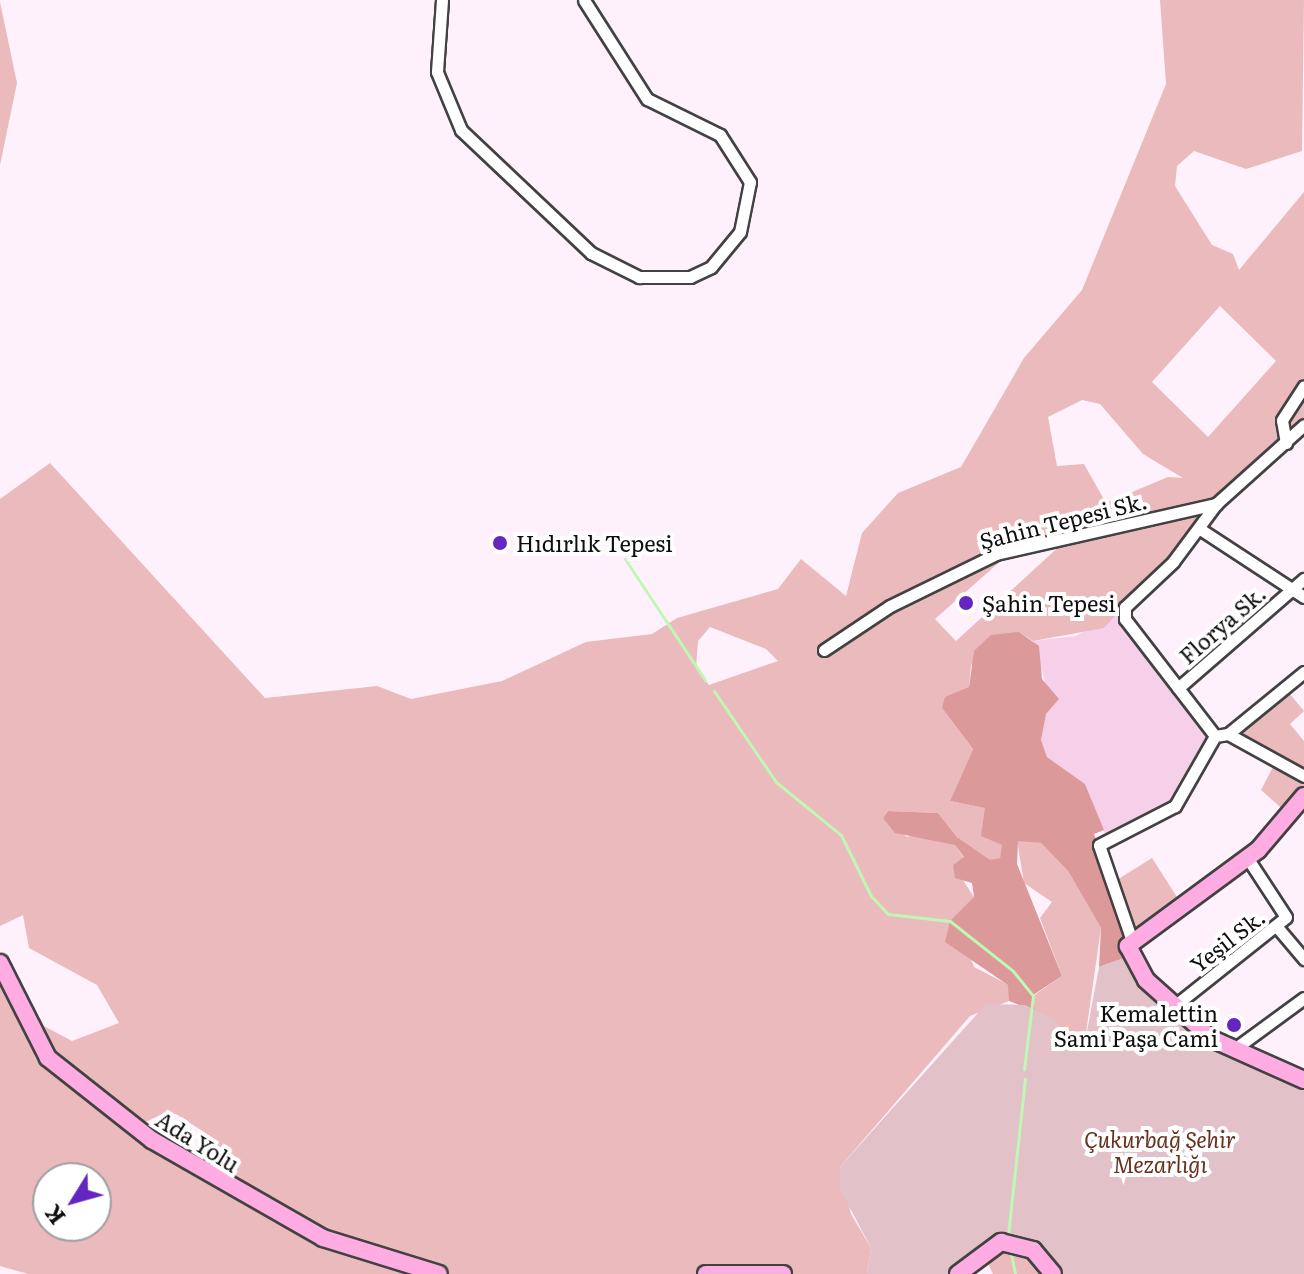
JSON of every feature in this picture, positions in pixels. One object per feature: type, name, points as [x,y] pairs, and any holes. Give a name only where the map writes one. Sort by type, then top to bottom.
[{"type":"street","points":[[442,0],[437,72],[461,130],[591,253],[639,277],[690,277],[711,267],[740,232],[750,182],[720,135],[647,99],[584,0]]},
{"type":"street","points":[[1286,443],[1282,420],[1304,386]]},
{"type":"street","name":"Şahin Tepesi Sk.","points":[[824,650],[890,606],[996,554],[1216,504],[1304,425]]},
{"type":"street","points":[[1215,736],[1125,619],[1125,607],[1200,529],[1216,504]]},
{"type":"street","points":[[1200,529],[1304,597]]},
{"type":"street","name":"Florya Sk.","points":[[1178,688],[1304,579]]},
{"type":"street","points":[[1215,736],[1228,734],[1304,672]]},
{"type":"street","points":[[1228,734],[1304,776]]},
{"type":"street","points":[[1215,736],[1175,806],[1099,845],[1131,938],[1137,970],[1173,1007],[1233,1050],[1304,1080]]},
{"type":"street","points":[[1131,938],[1248,859],[1303,801]]},
{"type":"street","name":"Yeşil Sk.","points":[[1173,1007],[1277,927],[1285,908],[1248,859]]},
{"type":"street","points":[[1277,927],[1304,959]]},
{"type":"street","name":"Ada Yolu","points":[[0,963],[48,1058],[144,1134],[312,1232],[439,1274]]},
{"type":"street","points":[[1233,1050],[1304,998]]},
{"type":"street","points":[[958,1274],[1001,1242],[1033,1250],[1053,1274]]},
{"type":"street","points":[[706,1274],[783,1274]]},
{"type":"shaded area","points":[[1160,0],[1304,0],[1302,151],[1246,169],[1194,151],[1177,166],[1175,186],[1212,245],[1233,254],[1239,270],[1304,192],[1304,425],[1216,504],[1104,628],[1033,641],[1019,632],[971,665],[969,687],[942,708],[973,749],[950,801],[986,808],[982,836],[1003,845],[1000,858],[990,861],[957,837],[938,813],[888,811],[883,818],[907,837],[920,833],[955,845],[964,858],[953,865],[974,897],[969,954],[974,967],[1009,985],[1009,1001],[970,1016],[840,1167],[851,1214],[871,1248],[867,1274],[28,1274],[0,1266],[0,963],[25,1016],[72,1041],[119,1023],[97,985],[29,948],[23,915],[0,926],[0,499],[50,463],[265,698],[377,686],[411,699],[502,681],[586,642],[652,634],[677,618],[778,589],[801,559],[846,596],[862,533],[898,493],[961,467],[1024,358],[1082,290],[1166,84]],"holes":[[[1220,306],[1276,361],[1208,437],[1152,382]],[[1082,400],[1100,404],[1143,454],[1183,478],[1168,477],[1106,503],[1084,464],[1057,466],[1048,417]],[[1064,542],[956,641],[935,619],[1012,551]],[[710,627],[766,649],[778,661],[709,685],[696,668],[698,641]],[[162,1114],[176,1114],[204,1132],[202,1148],[188,1162],[136,1127]]]},
{"type":"shaded area","points":[[0,2],[17,83],[0,165]]},
{"type":"shaded area","points":[[1119,610],[1215,736],[1175,806],[1108,841],[1085,784],[1047,757],[1041,740],[1048,692],[1033,641],[1076,636]]},
{"type":"shaded area","points":[[1019,632],[1039,646],[1042,679],[1059,699],[1046,714],[1041,740],[1047,757],[1085,784],[1104,830],[1094,834],[1131,938],[1130,956],[1099,967],[1101,928],[1068,871],[1041,843],[1018,841],[1017,864],[1062,976],[1033,995],[1035,1011],[1009,1001],[1008,985],[945,942],[950,921],[974,897],[972,883],[955,878],[953,865],[964,857],[955,845],[895,833],[883,818],[888,811],[938,813],[957,837],[990,860],[1000,858],[1002,845],[981,836],[985,808],[950,801],[973,749],[942,708],[945,697],[969,687],[974,651],[991,635]]},
{"type":"shaded area","points":[[1285,688],[1304,711],[1290,724],[1304,741],[1304,806],[1289,815],[1261,790],[1277,759],[1228,734]]},
{"type":"shaded area","points":[[1017,840],[1041,843],[1068,871],[1101,928],[1083,1054],[1035,1011],[1033,996],[1062,976],[1040,918],[1052,902],[1024,883]]},
{"type":"shaded area","points":[[1152,858],[1184,908],[1131,938],[1112,883]]},
{"type":"shaded area","points":[[1001,1242],[1033,1250],[1053,1274],[993,1274],[983,1253]]},
{"type":"green space","name":"Çukurbağ Şehir Mezarlığı","points":[[1130,956],[1212,1039],[1304,1080],[1304,1274],[1053,1274],[1033,1250],[1001,1242],[958,1274],[867,1274],[871,1248],[839,1187],[840,1167],[986,1004],[1025,1005],[1054,1019],[1083,1053],[1099,967]]},
{"type":"waterway","points":[[625,559],[705,680]]},
{"type":"waterway","points":[[714,691],[776,782],[841,835],[871,896],[888,914],[950,921],[1013,971],[1033,996],[1024,1069]]},
{"type":"waterway","points":[[1008,1235],[1025,1079]]},
{"type":"waterway","points":[[1011,1253],[1015,1274]]},
{"type":"place","name":"Hıdırlık Tepesi","points":[[500,543]]},
{"type":"place","name":"Şahin Tepesi","points":[[966,603]]},
{"type":"place","name":"Kemalettin Sami Paşa Cami","points":[[1234,1025]]}]
